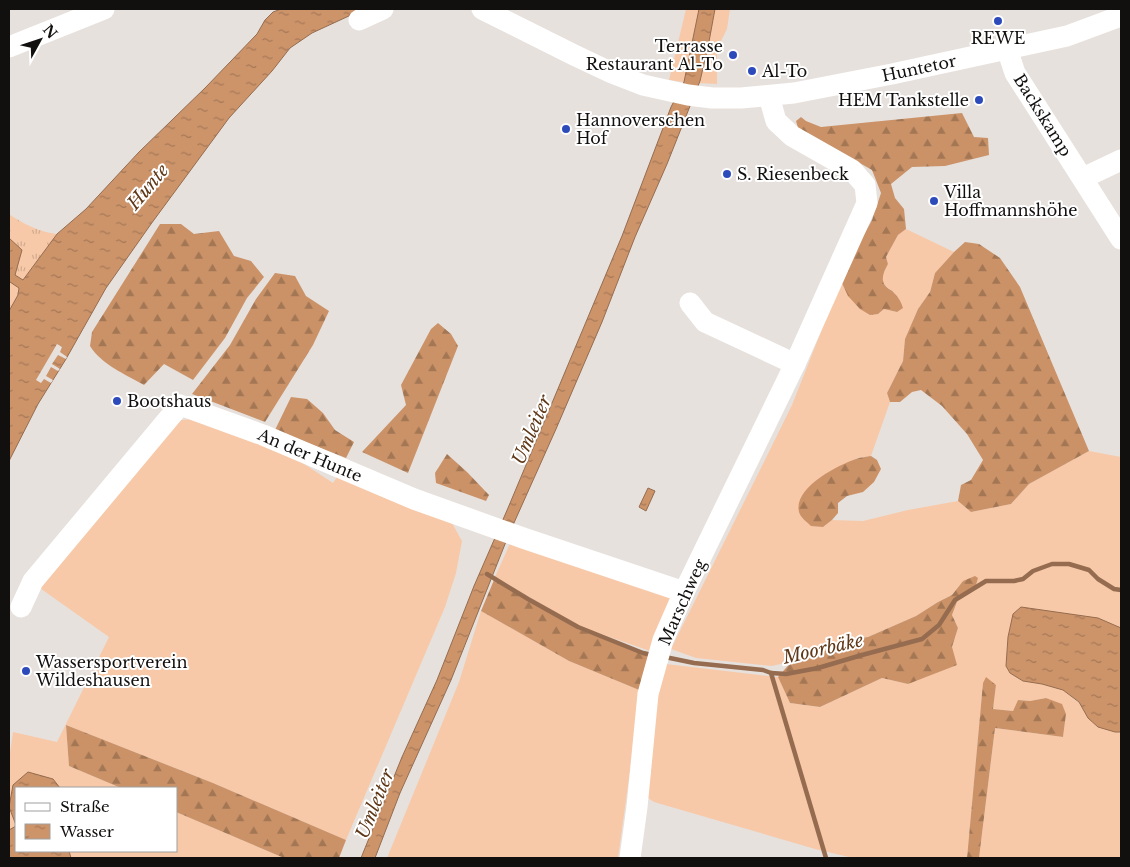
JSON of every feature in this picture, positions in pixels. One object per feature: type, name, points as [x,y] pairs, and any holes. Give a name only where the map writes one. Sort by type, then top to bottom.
[{"type":"street","points":[[9,47],[71,14],[104,9]]},
{"type":"street","points":[[359,20],[384,9]]},
{"type":"street","name":"Huntetor","points":[[482,9],[612,73],[643,85],[712,98],[741,98],[794,93],[892,74],[1067,36],[1121,16]]},
{"type":"street","name":"Backskamp","points":[[1007,49],[1015,73],[1121,239]]},
{"type":"street","name":"Marschweg","points":[[630,858],[648,694],[663,640],[684,592],[795,364],[867,203],[865,186],[852,170],[792,136],[776,121],[769,96]]},
{"type":"street","points":[[1083,178],[1121,160]]},
{"type":"street","points":[[690,303],[705,322],[795,364]]},
{"type":"street","name":"An der Hunte","points":[[22,608],[33,581],[180,405],[263,435],[414,499],[684,592]]},
{"type":"green space","points":[[686,9],[699,9],[684,82],[669,80]]},
{"type":"green space","points":[[715,9],[730,9],[727,29],[717,49],[717,84],[699,83],[708,47]]},
{"type":"green space","points":[[962,113],[974,137],[988,138],[989,155],[945,166],[912,167],[891,184],[895,198],[904,209],[906,229],[898,235],[886,257],[888,264],[883,274],[883,280],[886,286],[898,297],[903,308],[897,312],[884,309],[878,314],[870,315],[860,309],[848,296],[841,281],[872,220],[881,193],[872,170],[798,128],[796,121],[801,117],[821,127]]},
{"type":"green space","points":[[9,214],[32,227],[57,234],[23,280],[18,295],[9,311]]},
{"type":"green space","points":[[160,224],[181,224],[194,234],[219,231],[234,256],[251,261],[264,277],[247,298],[225,338],[193,380],[164,364],[144,385],[107,364],[90,346],[92,332]]},
{"type":"green space","points":[[906,229],[954,252],[935,273],[930,292],[918,309],[905,339],[903,361],[887,393],[890,402],[871,456],[857,458],[823,527],[832,520],[863,521],[958,501],[971,512],[1011,504],[1029,484],[1089,451],[1121,457],[1121,628],[1098,618],[1008,637],[1006,665],[1010,673],[1023,681],[1042,683],[1063,690],[1079,703],[1088,718],[1115,732],[1121,732],[1121,858],[979,858],[995,728],[1063,737],[1066,714],[1046,698],[1030,701],[1018,700],[1013,711],[993,709],[996,685],[983,683],[967,858],[853,858],[815,849],[654,802],[648,798],[657,694],[666,664],[778,677],[790,703],[820,707],[882,678],[908,684],[952,647],[958,628],[952,615],[958,599],[976,585],[963,581],[952,595],[916,616],[868,637],[845,640],[815,656],[772,666],[696,658],[671,649],[792,405],[841,281],[878,314],[884,309],[897,312],[894,292],[886,286],[883,276],[888,264],[886,257],[898,235]]},
{"type":"green space","points":[[965,242],[979,244],[1000,258],[1020,287],[1089,451],[1029,484],[1011,504],[971,512],[958,501],[961,485],[971,480],[983,460],[967,434],[942,406],[921,390],[912,392],[900,402],[890,402],[887,393],[903,361],[905,339],[918,309],[930,292],[935,273]]},
{"type":"green space","points":[[275,273],[295,276],[306,296],[329,311],[313,345],[265,422],[192,394],[230,345],[256,299]]},
{"type":"green space","points":[[438,323],[451,334],[458,346],[408,473],[362,452],[406,405],[401,385],[431,329]]},
{"type":"green space","points":[[291,397],[307,399],[323,413],[335,430],[354,442],[346,458],[275,430]]},
{"type":"green space","points":[[192,419],[295,458],[333,483],[340,472],[452,523],[462,541],[456,573],[445,607],[346,840],[213,783],[66,725],[69,766],[119,787],[59,787],[53,779],[13,785],[9,807],[9,760],[13,732],[57,742],[109,637],[37,586],[173,421]]},
{"type":"green space","points":[[447,454],[489,495],[486,501],[436,483],[435,473]]},
{"type":"green space","points":[[871,456],[877,460],[881,469],[874,482],[863,492],[847,496],[838,503],[838,513],[832,520],[823,527],[811,526],[802,518],[799,512],[799,503],[803,494],[810,486],[839,466],[858,458]]},
{"type":"green space","points":[[512,539],[670,596],[672,606],[650,651],[578,626],[495,577]]},
{"type":"green space","points":[[975,576],[978,578],[976,585],[958,599],[952,615],[958,628],[952,647],[957,665],[908,684],[882,678],[820,707],[790,703],[778,677],[792,661],[815,656],[845,640],[868,637],[916,616],[952,595],[963,581]]},
{"type":"green space","points":[[494,580],[578,629],[650,657],[644,692],[569,661],[481,611]]},
{"type":"green space","points":[[481,611],[569,661],[644,692],[634,742],[618,858],[387,858],[459,682]]},
{"type":"green space","points":[[986,677],[996,685],[993,709],[1013,711],[1018,700],[1030,701],[1046,698],[1062,704],[1066,714],[1063,737],[995,728],[979,858],[967,858],[983,683]]},
{"type":"green space","points":[[66,725],[213,783],[346,840],[339,858],[284,858],[178,813],[178,787],[119,787],[69,766]]},
{"type":"green space","points":[[9,807],[15,827],[9,830]]},
{"type":"green space","points":[[178,813],[284,858],[71,858],[69,852],[178,852]]},
{"type":"water","name":"Hunte","points":[[281,9],[364,9],[312,33],[290,48],[272,71],[229,118],[106,288],[38,404],[9,461],[9,311],[18,295],[19,288],[10,282],[9,284],[9,238],[22,250],[15,275],[23,280],[57,234],[86,209],[139,152],[205,88],[257,34],[265,20],[273,12]]},
{"type":"water","points":[[699,9],[715,9],[708,47],[700,81],[667,164],[635,237],[602,322],[509,534],[451,680],[400,793],[375,858],[361,858],[622,236],[671,107],[684,82]]},
{"type":"water","points":[[648,488],[655,491],[646,511],[639,507]]},
{"type":"water","points":[[1021,607],[1098,618],[1121,628],[1121,732],[1098,727],[1088,718],[1079,702],[1063,690],[1023,681],[1010,673],[1006,666],[1008,637],[1013,614]]},
{"type":"water","points":[[28,772],[53,779],[59,787],[15,787],[15,822],[9,807],[13,785]]},
{"type":"water","points":[[15,827],[15,852],[69,852],[71,858],[9,858],[9,830]]},
{"type":"pier","points":[[57,344],[62,347],[60,352],[67,357],[66,359],[58,355],[52,364],[60,369],[58,371],[51,367],[46,376],[53,380],[51,383],[44,379],[41,383],[36,380]]},
{"type":"waterway","name":"Moorbäke","points":[[665,657],[694,663],[763,670],[771,673],[786,674],[818,668],[922,639],[939,625],[955,600],[986,581],[1014,581],[1023,579],[1033,571],[1052,564],[1069,564],[1089,570],[1098,579],[1114,589],[1121,590]]},
{"type":"waterway","name":"Moorbäke","points":[[487,574],[578,627],[652,655]]},
{"type":"waterway","points":[[771,673],[826,858]]},
{"type":"place","name":"REWE","points":[[998,21]]},
{"type":"place","name":"Terrasse Restaurant Al-To","points":[[733,55]]},
{"type":"place","name":"Al-To","points":[[752,71]]},
{"type":"place","name":"HEM Tankstelle","points":[[979,100]]},
{"type":"place","name":"Hannoverschen Hof","points":[[566,129]]},
{"type":"place","name":"S. Riesenbeck","points":[[727,174]]},
{"type":"place","name":"Villa Hoffmannshöhe","points":[[934,201]]},
{"type":"place","name":"Bootshaus","points":[[117,401]]},
{"type":"place","name":"Wassersportverein Wildeshausen","points":[[26,671]]},
{"type":"water label","name":"Umleiter","points":[[532,430]]},
{"type":"water label","name":"Umleiter","points":[[375,804]]}]
